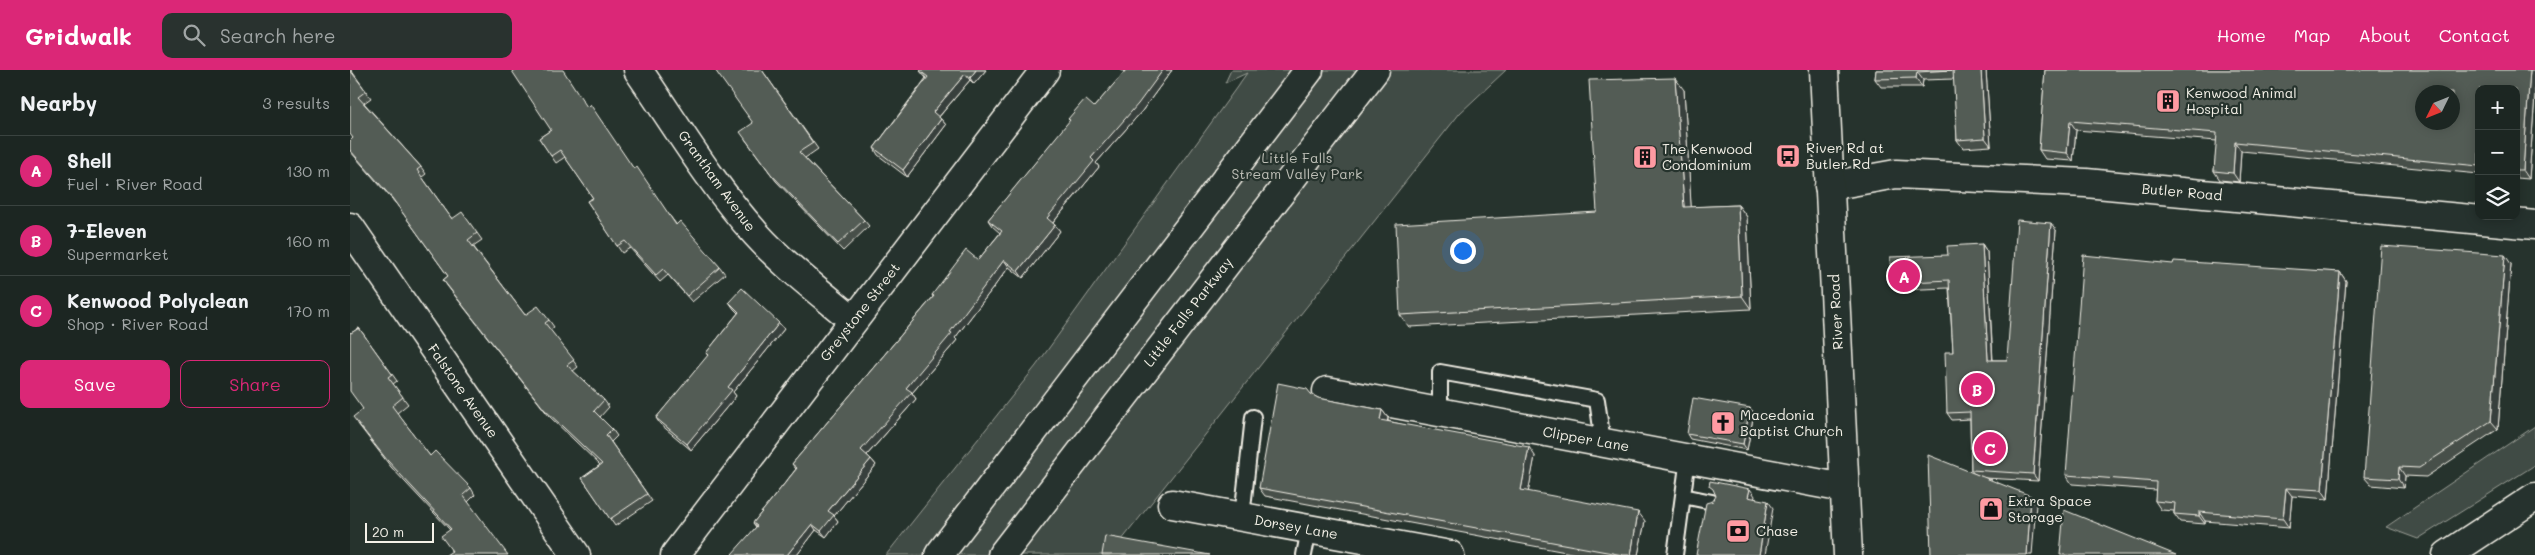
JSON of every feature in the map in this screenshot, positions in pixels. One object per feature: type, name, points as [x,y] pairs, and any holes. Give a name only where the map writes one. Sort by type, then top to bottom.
[{"type":"street","name":"Grantham Avenue","points":[[638,70],[733,207],[757,235],[784,262],[853,320]]},
{"type":"street","name":"Greystone Street","points":[[675,555],[1045,70]]},
{"type":"street","points":[[939,555],[1310,70]]},
{"type":"street","name":"Little Falls Parkway","points":[[1002,555],[1375,70]]},
{"type":"street","name":"River Road","points":[[1824,70],[1848,555]]},
{"type":"street","name":"Butler Road","points":[[1829,186],[1896,174],[2079,182],[2535,225]]},
{"type":"street","name":"Falstone Avenue","points":[[350,227],[576,555]]},
{"type":"street","name":"Clipper Lane","points":[[1327,391],[1844,488]]},
{"type":"street","points":[[2447,555],[2535,497]]},
{"type":"street","name":"Dorsey Lane","points":[[1172,504],[1242,517],[1306,542],[1450,555]]},
{"type":"lane","points":[[1440,412],[1440,372],[1597,400],[1603,442]]},
{"type":"lane","points":[[1242,517],[1253,417]]},
{"type":"lane","points":[[1675,555],[1688,458]]},
{"type":"lane","points":[[1683,496],[1712,502]]},
{"type":"green space","name":"Little Falls Stream Valley Park","points":[[1231,70],[1506,70],[1460,113],[1110,555],[886,555],[1036,366],[1247,73],[1225,83]]},
{"type":"green space","points":[[2535,426],[2535,465],[2418,539],[2386,527]]},
{"type":"building","points":[[350,70],[366,91],[358,97],[421,167],[417,170],[452,219],[462,212],[477,233],[468,240],[525,315],[538,306],[549,320],[545,323],[574,360],[567,365],[604,400],[594,411],[612,429],[606,435],[647,494],[610,519],[582,478],[602,464],[544,409],[443,280],[448,276],[392,198],[350,150],[350,141],[353,138],[350,134]]},
{"type":"building","points":[[563,70],[587,107],[590,104],[634,169],[637,167],[676,225],[680,221],[720,267],[687,296],[663,269],[656,275],[625,241],[617,246],[587,201],[593,198],[560,150],[551,156],[539,138],[551,130],[512,71]]},
{"type":"building","points":[[715,70],[762,70],[813,143],[799,152],[864,220],[838,244],[771,174],[740,132],[753,123]]},
{"type":"building","points":[[921,70],[976,70],[970,78],[965,74],[933,112],[941,119],[903,170],[874,148],[928,77]]},
{"type":"building","points":[[1126,70],[1163,70],[1138,104],[1091,158],[1094,161],[1047,218],[1055,225],[1018,271],[1004,260],[950,332],[952,333],[906,388],[912,392],[861,450],[871,459],[828,511],[834,515],[821,531],[812,524],[787,555],[733,555],[757,526],[753,523],[797,468],[792,464],[934,296],[932,295],[966,250],[978,260],[1002,231],[988,220],[1070,120],[1068,119],[1085,99],[1094,107]]},
{"type":"building","points":[[1876,70],[1953,70],[1917,72],[1916,78],[1875,79]]},
{"type":"building","points":[[1953,70],[1981,70],[1985,138],[1957,140]]},
{"type":"building","points":[[2045,70],[2530,70],[2523,170],[2520,170],[2520,85],[2475,85],[2475,166],[2235,142],[2233,173],[2214,171],[2217,133],[2070,121],[2067,153],[2039,150]]},
{"type":"building","name":"The Kenwood Condominium","points":[[1675,78],[1684,207],[1738,205],[1742,296],[1400,315],[1396,224],[1597,212],[1589,80]]},
{"type":"building","points":[[2017,220],[2051,223],[2033,474],[1971,470],[1970,412],[1947,413],[1945,352],[1953,352],[1949,280],[1891,283],[1890,257],[1948,255],[1947,246],[1982,244],[1988,360],[2007,360]]},
{"type":"building","points":[[2381,246],[2505,255],[2491,421],[2419,468],[2399,467],[2398,479],[2364,477]]},
{"type":"building","points":[[2083,255],[2173,264],[2174,261],[2340,272],[2322,490],[2286,488],[2283,519],[2199,512],[2199,516],[2174,514],[2175,503],[2155,501],[2156,482],[2066,475]]},
{"type":"building","points":[[742,288],[779,323],[728,387],[732,390],[687,444],[656,418],[708,355],[706,353],[739,312],[729,302]]},
{"type":"building","points":[[359,328],[392,374],[388,377],[403,397],[392,406],[430,456],[435,451],[471,488],[463,495],[508,555],[446,555],[452,551],[441,536],[451,529],[387,460],[353,417],[363,409],[350,391],[350,332]]},
{"type":"building","points":[[1278,383],[1307,389],[1318,398],[1382,410],[1380,420],[1529,447],[1521,490],[1638,512],[1631,555],[1259,488]]},
{"type":"building","name":"Macedonia Baptist Church","points":[[1693,398],[1750,408],[1743,444],[1687,434]]},
{"type":"building","name":"Extra Space Storage","points":[[1928,455],[2031,496],[2027,555],[1931,555]]},
{"type":"building","name":"Chase","points":[[1710,481],[1750,489],[1748,497],[1768,501],[1759,555],[1696,555],[1706,503],[1713,501],[1716,496],[1713,489],[1709,486]]},
{"type":"building","points":[[2064,510],[2176,555],[2060,555]]},
{"type":"building","points":[[1105,536],[1210,555],[1102,555]]},
{"type":"place","name":"Kenwood Animal Hospital","points":[[2168,101]]},
{"type":"place","name":"River Rd at Butler Rd","points":[[1788,156]]},
{"type":"place","name":"The Kenwood Condominium","points":[[1645,157]]},
{"type":"place","name":"Shell","points":[[1904,276]]},
{"type":"place","name":"7-Eleven","points":[[1977,389]]},
{"type":"place","name":"Macedonia Baptist Church","points":[[1723,423]]},
{"type":"place","name":"Kenwood Polyclean","points":[[1990,448]]},
{"type":"place","name":"Extra Space Storage","points":[[1991,509]]},
{"type":"place","name":"Chase","points":[[1738,531]]}]
